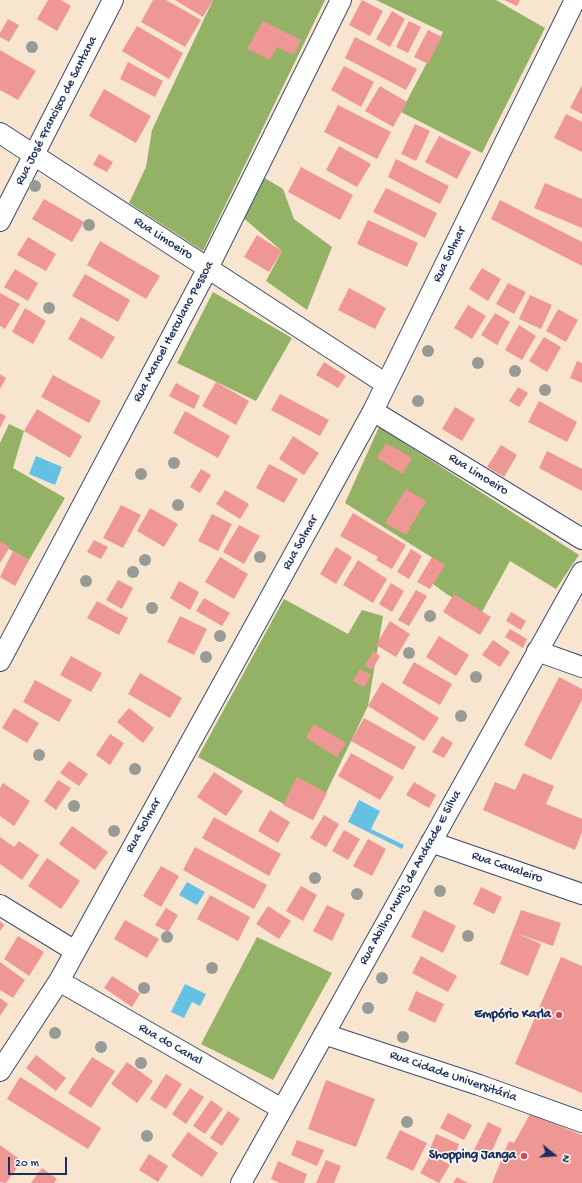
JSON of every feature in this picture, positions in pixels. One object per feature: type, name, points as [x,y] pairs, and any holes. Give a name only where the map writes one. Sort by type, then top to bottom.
[{"type":"street","name":"Rua José Francisco de Santana","points":[[0,221],[113,0]]},
{"type":"street","name":"Rua Manoel Herculano Pessoa","points":[[0,661],[208,268],[342,0]]},
{"type":"street","name":"Rua Solmar","points":[[0,1071],[59,981],[373,411],[575,0]]},
{"type":"street","name":"Rua Limoeiro","points":[[0,134],[386,384]]},
{"type":"street","name":"Rua Limoeiro","points":[[373,411],[582,539]]},
{"type":"street","name":"Rua Abilho Muniz de Andrade E Silva","points":[[241,1183],[582,572]]},
{"type":"street","points":[[537,651],[582,667]]},
{"type":"street","name":"Rua Cavaleiro","points":[[432,842],[582,894]]},
{"type":"street","points":[[0,905],[75,951]]},
{"type":"street","name":"Rua do Canal","points":[[59,981],[282,1109]]},
{"type":"street","name":"Rua Cidade Universitária","points":[[324,1034],[480,1085],[582,1122]]},
{"type":"green space","points":[[213,0],[325,0],[203,251],[129,203],[146,167],[152,130]]},
{"type":"green space","points":[[376,0],[496,0],[545,28],[482,153],[401,112],[443,32]]},
{"type":"green space","points":[[263,177],[283,189],[294,219],[332,247],[307,310],[266,281],[282,251],[241,216]]},
{"type":"green space","points":[[213,292],[292,338],[256,401],[177,363]]},
{"type":"green space","points":[[9,424],[24,431],[13,468],[65,498],[29,560],[0,544],[0,443]]},
{"type":"green space","points":[[379,427],[579,555],[556,589],[510,561],[482,612],[448,595],[433,584],[444,565],[345,503]]},
{"type":"green space","points":[[284,599],[348,634],[362,610],[383,616],[368,706],[313,820],[198,757]]},
{"type":"green space","points":[[257,937],[332,973],[273,1080],[201,1044]]},
{"type":"water","points":[[36,456],[62,467],[55,485],[29,474]]},
{"type":"water","points":[[359,800],[380,811],[371,829],[404,845],[402,849],[348,822]]},
{"type":"water","points":[[187,882],[205,892],[197,905],[179,895]]},
{"type":"water","points":[[185,984],[206,994],[200,1006],[192,1002],[184,1018],[171,1012]]},
{"type":"building","points":[[48,0],[61,0],[71,6],[57,31],[37,19]]},
{"type":"building","points":[[153,0],[166,0],[201,20],[185,47],[141,22]]},
{"type":"building","points":[[175,0],[213,0],[203,17]]},
{"type":"building","points":[[362,0],[383,11],[370,36],[349,25]]},
{"type":"building","points":[[504,0],[520,0],[517,6]]},
{"type":"building","points":[[392,11],[405,19],[390,47],[376,39]]},
{"type":"building","points":[[8,19],[19,25],[9,42],[0,37],[0,33]]},
{"type":"building","points":[[263,21],[301,40],[294,55],[277,47],[270,60],[247,49]]},
{"type":"building","points":[[409,21],[421,27],[408,53],[396,47]]},
{"type":"building","points":[[137,26],[183,53],[169,79],[122,51]]},
{"type":"building","points":[[428,30],[442,37],[428,64],[414,57]]},
{"type":"building","points":[[355,37],[417,69],[406,90],[345,58]]},
{"type":"building","points":[[0,50],[36,71],[18,100],[0,90]]},
{"type":"building","points":[[128,62],[163,81],[155,97],[120,79]]},
{"type":"building","points":[[344,66],[374,82],[361,107],[331,90]]},
{"type":"building","points":[[582,85],[582,114],[570,108]]},
{"type":"building","points":[[380,86],[407,102],[393,127],[365,111]]},
{"type":"building","points":[[104,89],[151,116],[136,143],[89,116]]},
{"type":"building","points":[[338,105],[391,132],[377,159],[324,132]]},
{"type":"building","points":[[566,114],[582,122],[582,152],[554,138]]},
{"type":"building","points":[[415,124],[430,131],[416,161],[401,154]]},
{"type":"building","points":[[439,136],[471,152],[457,179],[425,162]]},
{"type":"building","points":[[339,146],[371,164],[357,187],[326,170]]},
{"type":"building","points":[[99,154],[113,162],[107,172],[93,165]]},
{"type":"building","points":[[396,159],[449,186],[440,204],[388,177]]},
{"type":"building","points":[[301,167],[353,195],[340,220],[288,192]]},
{"type":"building","points":[[545,183],[582,199],[582,228],[534,208]]},
{"type":"building","points":[[386,188],[437,213],[425,238],[373,212]]},
{"type":"building","points":[[44,199],[84,222],[72,242],[32,219]]},
{"type":"building","points":[[500,200],[582,242],[582,266],[491,219]]},
{"type":"building","points":[[368,220],[418,243],[407,267],[357,244]]},
{"type":"building","points":[[257,235],[282,251],[269,272],[244,257]]},
{"type":"building","points":[[28,237],[56,254],[46,271],[17,255]]},
{"type":"building","points":[[100,241],[160,276],[146,299],[87,265]]},
{"type":"building","points":[[482,268],[501,279],[488,301],[469,289]]},
{"type":"building","points":[[15,269],[38,283],[28,301],[4,287]]},
{"type":"building","points":[[85,274],[130,300],[118,322],[72,296]]},
{"type":"building","points":[[508,283],[526,292],[514,314],[496,304]]},
{"type":"building","points":[[349,288],[386,308],[375,329],[338,310]]},
{"type":"building","points":[[0,293],[20,304],[5,329],[0,326]]},
{"type":"building","points":[[530,295],[552,305],[541,329],[519,319]]},
{"type":"building","points":[[468,305],[486,316],[472,339],[454,328]]},
{"type":"building","points":[[25,308],[46,321],[33,344],[12,332]]},
{"type":"building","points":[[558,309],[578,320],[566,342],[546,331]]},
{"type":"building","points":[[495,313],[510,322],[497,345],[481,335]]},
{"type":"building","points":[[81,317],[115,337],[102,359],[68,339]]},
{"type":"building","points":[[519,325],[536,336],[522,360],[505,350]]},
{"type":"building","points":[[544,337],[561,347],[547,372],[529,361]]},
{"type":"building","points":[[577,361],[582,363],[582,383],[570,378]]},
{"type":"building","points":[[324,362],[346,376],[338,388],[316,375]]},
{"type":"building","points":[[0,374],[6,378],[0,389]]},
{"type":"building","points":[[53,375],[101,401],[89,423],[41,397]]},
{"type":"building","points":[[216,382],[249,401],[236,425],[202,406]]},
{"type":"building","points":[[176,383],[200,396],[194,409],[169,396]]},
{"type":"building","points":[[518,387],[528,393],[519,407],[509,401]]},
{"type":"building","points":[[280,394],[329,420],[320,436],[271,410]]},
{"type":"building","points":[[539,401],[577,422],[567,442],[528,422]]},
{"type":"building","points":[[455,407],[475,419],[462,441],[442,429]]},
{"type":"building","points":[[37,409],[82,436],[70,458],[24,431]]},
{"type":"building","points":[[185,411],[230,436],[218,458],[173,433]]},
{"type":"building","points":[[0,413],[6,416],[0,428]]},
{"type":"building","points":[[293,436],[319,453],[304,475],[279,459]]},
{"type":"building","points":[[386,443],[412,458],[403,474],[377,458]]},
{"type":"building","points":[[501,445],[517,455],[504,477],[487,467]]},
{"type":"building","points":[[547,451],[582,469],[582,491],[539,468]]},
{"type":"building","points":[[269,464],[298,479],[284,503],[256,488]]},
{"type":"building","points":[[201,469],[211,475],[200,493],[190,487]]},
{"type":"building","points":[[406,489],[426,501],[406,535],[385,523]]},
{"type":"building","points":[[225,490],[249,504],[240,519],[216,504]]},
{"type":"building","points":[[121,505],[141,515],[123,548],[103,538]]},
{"type":"building","points":[[150,508],[178,524],[164,547],[137,531]]},
{"type":"building","points":[[353,513],[406,545],[392,569],[376,560],[378,557],[340,536]]},
{"type":"building","points":[[212,514],[232,524],[218,551],[198,541]]},
{"type":"building","points":[[239,525],[260,536],[244,564],[223,552]]},
{"type":"building","points":[[94,540],[108,547],[101,559],[87,552]]},
{"type":"building","points":[[0,541],[10,547],[0,563]]},
{"type":"building","points":[[336,547],[352,557],[336,584],[320,574]]},
{"type":"building","points":[[411,549],[422,556],[409,579],[397,572]]},
{"type":"building","points":[[13,551],[29,560],[15,586],[0,577]]},
{"type":"building","points":[[220,557],[248,574],[234,599],[205,582]]},
{"type":"building","points":[[432,557],[445,565],[430,589],[417,582]]},
{"type":"building","points":[[358,560],[387,579],[373,603],[343,585]]},
{"type":"building","points":[[118,580],[133,588],[122,609],[106,600]]},
{"type":"building","points":[[179,581],[199,592],[190,610],[170,598]]},
{"type":"building","points":[[391,583],[404,591],[392,612],[379,604]]},
{"type":"building","points":[[416,590],[427,596],[409,626],[398,620]]},
{"type":"building","points":[[454,594],[491,617],[480,635],[443,612]]},
{"type":"building","points":[[204,598],[230,613],[222,626],[196,611]]},
{"type":"building","points":[[97,601],[128,618],[119,635],[87,618]]},
{"type":"building","points":[[511,612],[526,621],[521,630],[506,621]]},
{"type":"building","points":[[180,616],[207,629],[194,655],[167,642]]},
{"type":"building","points":[[390,621],[410,634],[396,657],[376,645]]},
{"type":"building","points":[[510,629],[527,639],[523,648],[505,637]]},
{"type":"building","points":[[439,636],[469,655],[456,676],[426,657]]},
{"type":"building","points":[[493,640],[510,652],[500,667],[482,655]]},
{"type":"building","points":[[373,651],[380,656],[372,670],[365,666]]},
{"type":"building","points":[[71,656],[102,673],[91,692],[60,675]]},
{"type":"building","points":[[414,662],[452,684],[440,705],[402,683]]},
{"type":"building","points":[[360,669],[371,675],[364,687],[353,681]]},
{"type":"building","points":[[140,673],[182,698],[170,718],[128,694]]},
{"type":"building","points":[[559,677],[582,689],[582,700],[551,760],[524,745]]},
{"type":"building","points":[[35,680],[72,700],[59,722],[23,702]]},
{"type":"building","points":[[382,682],[439,718],[424,741],[368,706]]},
{"type":"building","points":[[14,708],[39,723],[27,743],[2,728]]},
{"type":"building","points":[[129,708],[154,728],[143,743],[117,722]]},
{"type":"building","points":[[364,718],[416,747],[403,770],[351,741]]},
{"type":"building","points":[[314,724],[346,743],[337,757],[306,738]]},
{"type":"building","points":[[110,734],[124,743],[110,765],[96,755]]},
{"type":"building","points":[[442,736],[453,743],[444,758],[432,752]]},
{"type":"building","points":[[351,753],[394,777],[380,800],[338,776]]},
{"type":"building","points":[[69,761],[88,774],[79,786],[60,773]]},
{"type":"building","points":[[214,772],[243,791],[226,816],[197,797]]},
{"type":"building","points":[[523,773],[554,786],[546,804],[582,819],[582,832],[575,850],[483,810],[495,782],[515,790]]},
{"type":"building","points":[[297,777],[327,793],[313,820],[283,805]]},
{"type":"building","points":[[58,780],[71,788],[56,810],[44,801]]},
{"type":"building","points":[[414,782],[436,795],[429,808],[406,795]]},
{"type":"building","points":[[3,783],[30,801],[14,826],[0,816],[0,788]]},
{"type":"building","points":[[270,810],[290,822],[278,843],[258,831]]},
{"type":"building","points":[[324,815],[339,824],[326,847],[310,838]]},
{"type":"building","points":[[214,817],[281,854],[269,876],[202,838]]},
{"type":"building","points":[[72,826],[108,852],[95,870],[59,844]]},
{"type":"building","points":[[344,830],[360,839],[348,860],[332,851]]},
{"type":"building","points":[[0,837],[14,847],[19,841],[39,855],[22,880],[0,864]]},
{"type":"building","points":[[368,839],[386,849],[372,876],[353,866]]},
{"type":"building","points":[[195,847],[267,885],[254,909],[183,870]]},
{"type":"building","points":[[47,858],[80,881],[61,909],[28,886]]},
{"type":"building","points":[[161,866],[179,876],[161,907],[143,896]]},
{"type":"building","points":[[301,886],[317,895],[303,921],[286,911]]},
{"type":"building","points":[[481,887],[502,897],[494,914],[473,904]]},
{"type":"building","points":[[210,895],[250,917],[238,941],[197,919]]},
{"type":"building","points":[[327,905],[345,914],[332,941],[313,931]]},
{"type":"building","points":[[268,906],[291,921],[279,939],[256,924]]},
{"type":"building","points":[[166,908],[178,915],[168,932],[155,925]]},
{"type":"building","points":[[424,910],[456,926],[443,953],[411,937]]},
{"type":"building","points":[[521,910],[561,923],[553,946],[518,934],[541,944],[528,976],[500,964]]},
{"type":"building","points":[[125,920],[159,939],[147,958],[114,939]]},
{"type":"building","points":[[0,921],[4,925],[0,931]]},
{"type":"building","points":[[18,936],[44,952],[29,976],[4,959]]},
{"type":"building","points":[[421,956],[457,976],[448,992],[412,973]]},
{"type":"building","name":"Empório Karla","points":[[561,957],[582,966],[582,1093],[515,1064]]},
{"type":"building","points":[[0,962],[25,980],[13,998],[0,990]]},
{"type":"building","points":[[112,976],[140,994],[132,1007],[104,988]]},
{"type":"building","points":[[416,991],[444,1004],[435,1023],[408,1010]]},
{"type":"building","points":[[0,998],[8,1004],[0,1016]]},
{"type":"building","points":[[36,1055],[66,1078],[56,1091],[26,1068]]},
{"type":"building","points":[[92,1057],[115,1071],[91,1108],[68,1093]]},
{"type":"building","points":[[127,1062],[153,1081],[137,1103],[111,1084]]},
{"type":"building","points":[[166,1074],[182,1084],[166,1109],[150,1099]]},
{"type":"building","points":[[20,1077],[101,1128],[88,1149],[7,1099]]},
{"type":"building","points":[[326,1080],[375,1099],[356,1147],[308,1129]]},
{"type":"building","points":[[190,1088],[204,1097],[186,1124],[172,1114]]},
{"type":"building","points":[[211,1100],[223,1109],[205,1134],[193,1126]]},
{"type":"building","points":[[228,1111],[240,1119],[222,1146],[210,1138]]},
{"type":"building","points":[[448,1113],[472,1125],[464,1140],[440,1128]]},
{"type":"building","points":[[530,1114],[582,1135],[582,1183],[492,1183],[509,1141],[514,1143]]},
{"type":"building","points":[[488,1122],[502,1129],[487,1161],[472,1154]]},
{"type":"building","points":[[400,1130],[427,1143],[413,1171],[386,1158]]},
{"type":"building","points":[[188,1132],[218,1153],[202,1177],[171,1156]]},
{"type":"building","points":[[436,1134],[459,1144],[453,1159],[430,1149]]},
{"type":"building","points":[[297,1140],[324,1150],[317,1166],[291,1155]]},
{"type":"building","points":[[0,1145],[22,1161],[6,1183],[0,1182]]},
{"type":"building","points":[[149,1154],[168,1166],[158,1182],[139,1170]]},
{"type":"building","points":[[431,1154],[450,1165],[439,1183],[420,1173]]},
{"type":"building","points":[[326,1160],[341,1166],[334,1183],[316,1183]]},
{"type":"building","points":[[278,1161],[307,1174],[304,1183],[280,1183],[271,1179]]},
{"type":"building","points":[[42,1168],[57,1179],[54,1183],[31,1183]]},
{"type":"building","points":[[457,1177],[468,1183],[453,1183]]},
{"type":"place","name":"Empório Karla","points":[[559,1015]]},
{"type":"place","name":"Shopping Janga","points":[[524,1156]]}]
